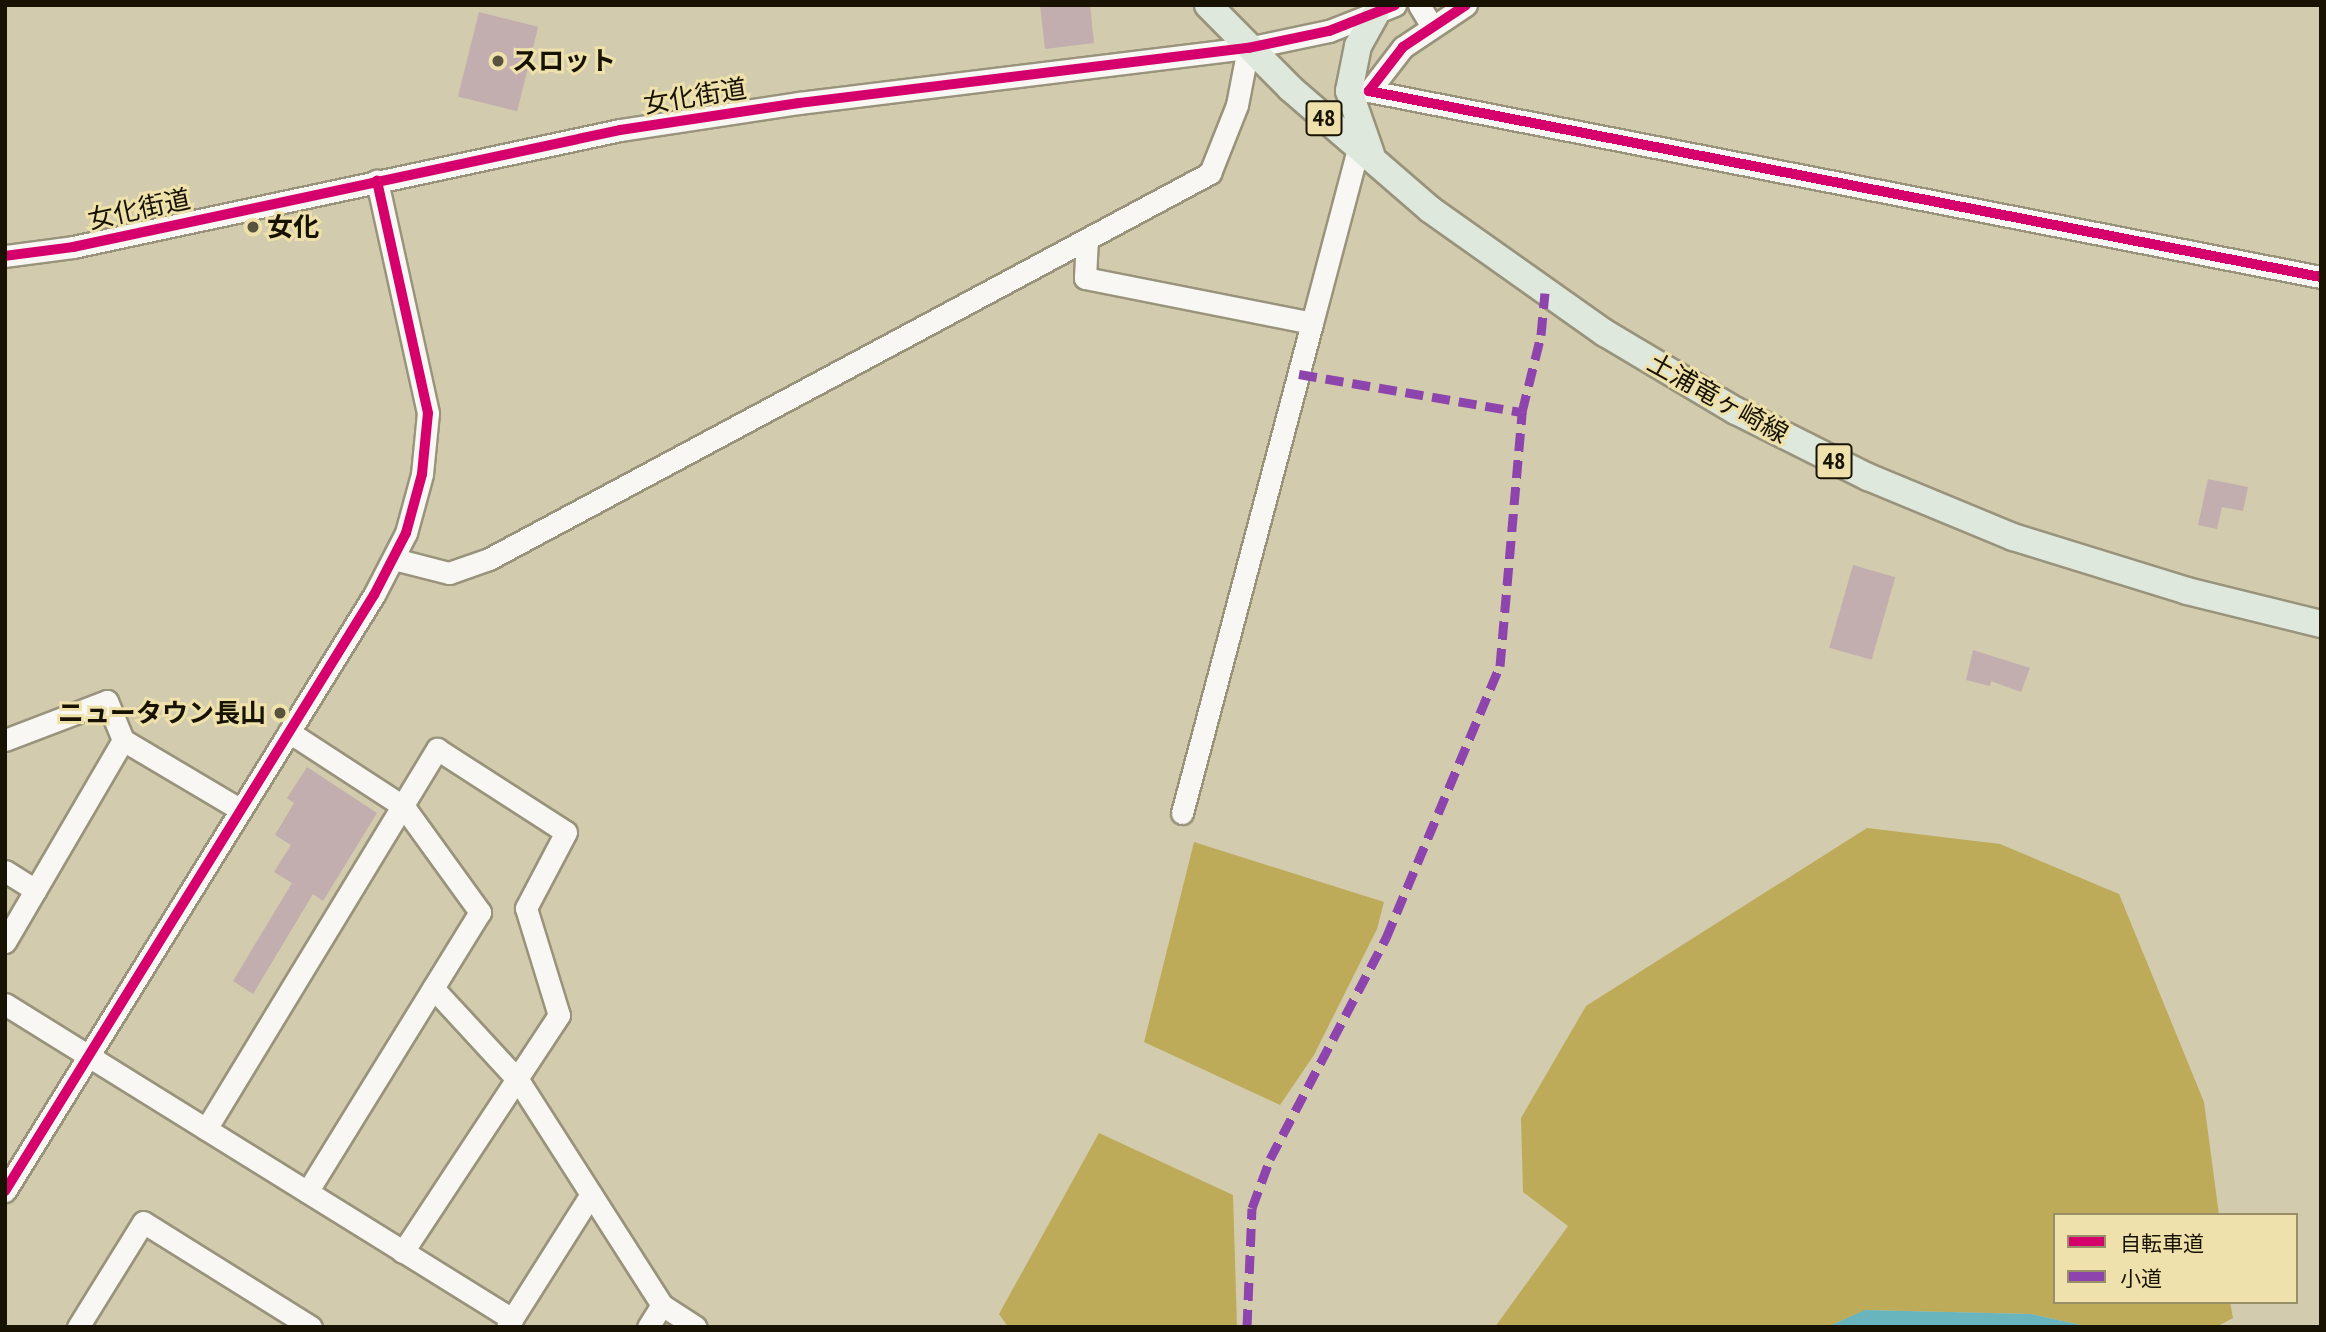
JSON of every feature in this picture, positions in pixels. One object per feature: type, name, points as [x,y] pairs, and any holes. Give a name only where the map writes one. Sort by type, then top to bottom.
[{"type":"main road","name":"土浦竜ヶ崎線","points":[[1208,5],[1248,48],[1368,158],[1474,243],[1605,334],[1736,411],[1824,456],[2013,537],[2187,591],[2321,624]]},
{"type":"main road","points":[[1368,158],[1349,91],[1358,46],[1385,10]]},
{"type":"street","points":[[1419,5],[1431,25]]},
{"type":"street","points":[[1466,5],[1431,25],[1403,47],[1369,91],[2321,277]]},
{"type":"street","name":"女化街道","points":[[5,256],[73,247],[634,128],[799,103],[1248,48],[1385,10]]},
{"type":"street","points":[[394,559],[449,573],[479,564],[1210,173],[1237,105],[1248,48]]},
{"type":"street","points":[[1182,813],[1312,323],[1368,158]]},
{"type":"street","points":[[5,1191],[394,559],[416,505],[427,447],[428,413],[377,181]]},
{"type":"street","points":[[1087,239],[1085,278],[1312,323]]},
{"type":"street","points":[[5,740],[107,701],[123,740],[241,810]]},
{"type":"street","points":[[289,733],[404,807],[480,912],[307,1192]]},
{"type":"street","points":[[5,942],[123,740]]},
{"type":"street","points":[[206,1129],[437,749],[566,832],[526,908],[559,1015],[403,1252]]},
{"type":"street","points":[[5,871],[36,890]]},
{"type":"street","points":[[433,988],[518,1080],[662,1305],[696,1327]]},
{"type":"street","points":[[5,1004],[403,1252],[510,1323],[591,1194]]},
{"type":"street","points":[[82,1325],[143,1222],[311,1327]]},
{"type":"street","points":[[648,1327],[662,1305]]},
{"type":"shaded area","points":[[1867,828],[2000,844],[2119,894],[2204,1102],[2219,1213],[2053,1213],[2053,1304],[2230,1304],[2233,1318],[2216,1327],[2090,1327],[2031,1314],[1866,1310],[1827,1327],[1495,1327],[1568,1226],[1523,1192],[1521,1118],[1586,1006]]},
{"type":"shaded area","points":[[1194,842],[1384,902],[1377,929],[1314,1055],[1280,1105],[1144,1042]]},
{"type":"shaded area","points":[[1099,1133],[1233,1195],[1237,1327],[1008,1327],[999,1314]]},
{"type":"water","points":[[1865,1310],[2031,1314],[2090,1327],[1827,1327]]},
{"type":"building","points":[[1040,5],[1090,5],[1094,43],[1045,49]]},
{"type":"building","name":"スロット","points":[[479,12],[538,27],[517,111],[458,96]]},
{"type":"building","points":[[2208,479],[2248,487],[2243,511],[2222,507],[2217,529],[2198,525]]},
{"type":"building","points":[[1853,565],[1895,577],[1872,660],[1829,648]]},
{"type":"building","points":[[1973,650],[2030,668],[2021,692],[1991,681],[1990,686],[1966,680]]},
{"type":"building","points":[[307,767],[377,813],[323,901],[313,894],[253,994],[233,981],[292,883],[274,872],[291,845],[275,835],[294,803],[287,798]]},
{"type":"marked path","points":[[1247,1327],[1252,1208],[1270,1159],[1386,938],[1500,666],[1522,412],[1541,335],[1545,293]]},
{"type":"marked path","points":[[1299,374],[1522,412]]},
{"type":"cycle path","points":[[5,256],[73,247],[620,130],[799,103],[1248,48],[1329,31],[1395,5]]},
{"type":"cycle path","points":[[1466,5],[1403,47],[1369,91],[2321,277]]},
{"type":"cycle path","points":[[5,1191],[374,595],[406,533],[422,474],[428,413],[377,181]]},
{"type":"place","name":"スロット","points":[[498,61]]},
{"type":"place","name":"女化","points":[[253,227]]},
{"type":"place","name":"ニュータウン長山","points":[[280,713]]}]
